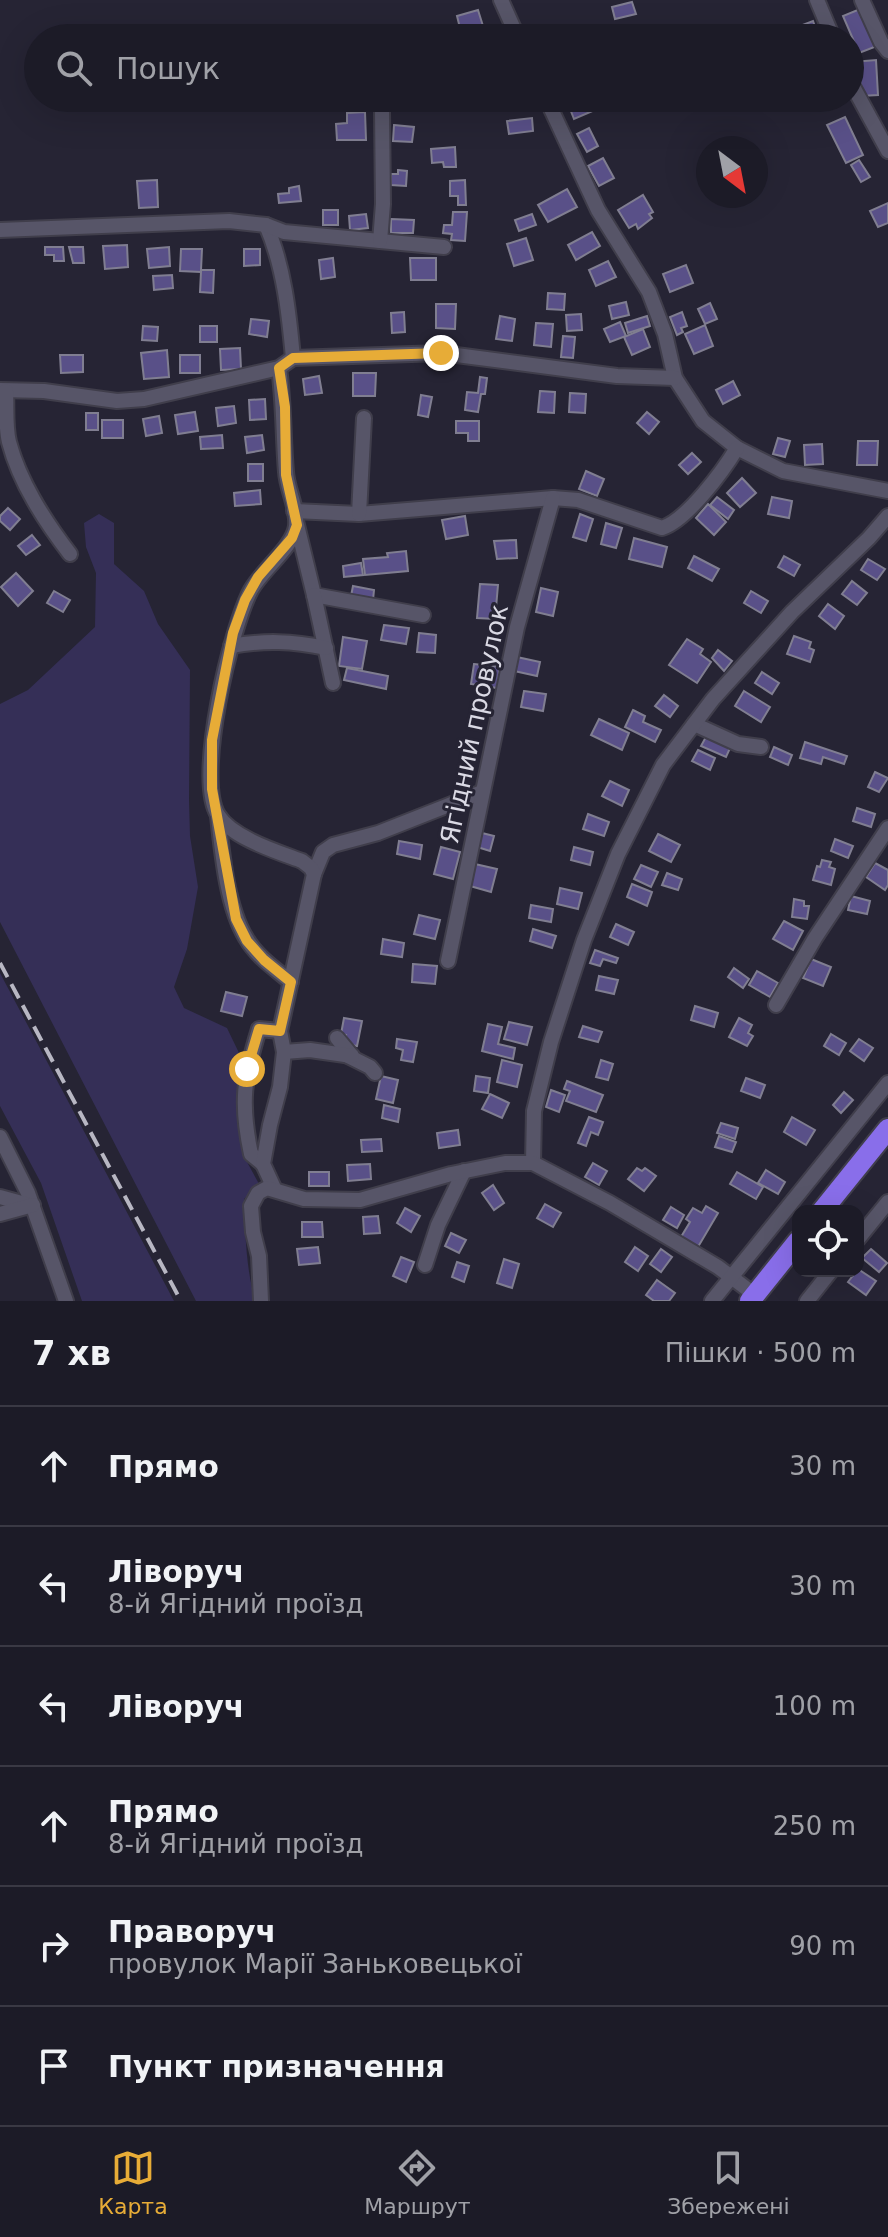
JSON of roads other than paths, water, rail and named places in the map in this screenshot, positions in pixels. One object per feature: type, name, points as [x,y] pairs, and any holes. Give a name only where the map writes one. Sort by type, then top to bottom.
[{"type":"highway","points":[[827,1205],[888,1129]]},
{"type":"highway","points":[[753,1298],[792,1249]]},
{"type":"street","points":[[501,0],[512,24]]},
{"type":"street","points":[[817,0],[827,24]]},
{"type":"street","points":[[862,0],[888,51]]},
{"type":"street","points":[[864,107],[888,151]]},
{"type":"street","points":[[380,241],[383,204],[382,112]]},
{"type":"street","points":[[552,112],[598,210],[649,292],[665,334],[675,378],[703,421],[737,448],[783,471],[888,491]]},
{"type":"street","points":[[0,230],[229,221],[266,225],[284,232],[444,247]]},
{"type":"street","points":[[266,225],[273,241],[289,315],[293,358]]},
{"type":"street","points":[[70,554],[42,518],[23,478],[9,440],[3,390],[86,395],[117,401],[144,399],[279,368],[293,358],[441,353],[617,376],[675,378]]},
{"type":"street","points":[[279,368],[285,407],[286,475],[333,683]]},
{"type":"street","points":[[359,514],[364,418]]},
{"type":"street","points":[[295,518],[553,498],[578,500],[662,528],[673,525],[737,448]]},
{"type":"street","name":"Ягідний провулок","points":[[448,961],[517,627],[553,498]]},
{"type":"street","points":[[533,1163],[534,1111],[551,1042],[584,940],[618,854],[656,778],[713,699],[792,612],[888,516]]},
{"type":"street","points":[[291,982],[247,941],[236,919],[212,789],[212,740],[231,646],[245,600],[258,577],[292,538],[295,518]]},
{"type":"street","points":[[314,595],[423,615]]},
{"type":"street","points":[[231,646],[261,641],[293,641],[326,648]]},
{"type":"street","points":[[694,724],[738,744],[761,747]]},
{"type":"street","points":[[263,1164],[280,1087],[284,1052],[280,1031],[314,874],[323,852],[333,845],[378,833],[482,792]]},
{"type":"street","points":[[218,816],[237,833],[302,861],[314,874]]},
{"type":"street","points":[[776,1005],[815,938],[888,828]]},
{"type":"street","points":[[274,1188],[263,1164],[251,1154],[243,1117],[247,1069],[259,1029],[280,1031]]},
{"type":"street","points":[[337,1038],[352,1056]]},
{"type":"street","points":[[284,1052],[310,1050],[352,1056]]},
{"type":"street","points":[[352,1056],[346,1055],[370,1067],[375,1073]]},
{"type":"street","points":[[712,1301],[888,1083]]},
{"type":"street","points":[[0,1137],[33,1205],[66,1301]]},
{"type":"street","points":[[261,1301],[259,1256],[251,1206],[258,1193],[274,1188],[304,1199],[360,1200],[505,1163],[533,1163],[610,1203],[731,1277],[753,1298]]},
{"type":"street","points":[[425,1265],[438,1225],[464,1171]]},
{"type":"street","points":[[0,1197],[33,1205]]},
{"type":"street","points":[[864,1232],[888,1202]]},
{"type":"street","points":[[0,1214],[33,1205]]},
{"type":"street","points":[[807,1301],[826,1277]]},
{"type":"railway","points":[[0,963],[181,1301]]}]
